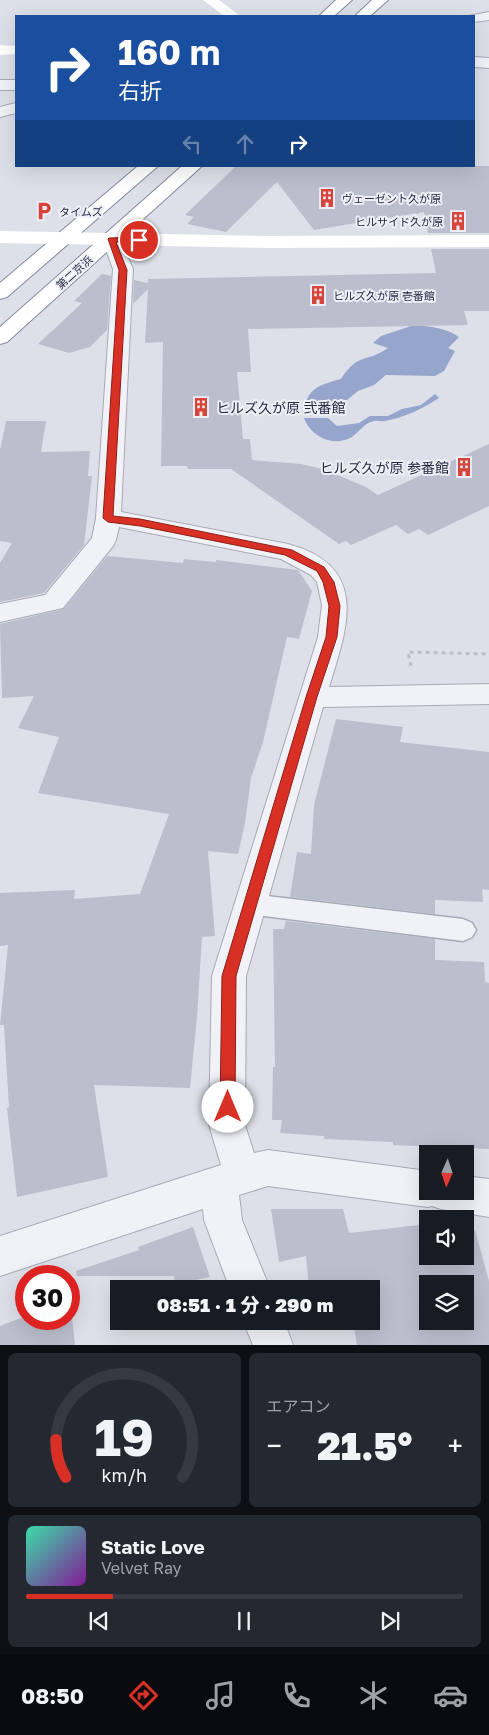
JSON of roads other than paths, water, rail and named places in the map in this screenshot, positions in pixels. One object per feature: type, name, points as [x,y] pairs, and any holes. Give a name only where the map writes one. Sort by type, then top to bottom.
[{"type":"main road","points":[[210,0],[232,15]]},
{"type":"main road","points":[[327,15],[345,0]]},
{"type":"main road","points":[[363,15],[380,0]]},
{"type":"main road","points":[[0,50],[15,50]]},
{"type":"main road","points":[[0,292],[148,167]]},
{"type":"main road","name":"第二京浜","points":[[0,338],[192,167]]},
{"type":"main road","points":[[0,237],[268,242],[489,241]]},
{"type":"street","points":[[475,18],[489,16]]},
{"type":"street","points":[[475,62],[489,63]]},
{"type":"street","points":[[0,85],[15,85]]},
{"type":"street","points":[[0,112],[15,108]]},
{"type":"street","points":[[0,613],[54,602],[104,540],[108,518],[123,270],[112,239]]},
{"type":"street","points":[[108,518],[140,522],[288,552],[320,569],[329,582],[335,606],[332,637],[312,697],[229,976],[227,1126],[231,1179],[223,1220],[246,1280]]},
{"type":"street","points":[[312,697],[489,694]]},
{"type":"street","points":[[0,1256],[268,1168],[419,1189]]},
{"type":"street","points":[[474,1196],[489,1198]]},
{"type":"street","points":[[267,1330],[273,1345]]},
{"type":"lane","points":[[250,904],[463,930]]},
{"type":"water","points":[[411,326],[436,328],[448,331],[459,337],[448,348],[455,351],[444,371],[435,376],[386,375],[374,385],[358,391],[347,400],[335,400],[325,404],[325,412],[304,412],[311,392],[321,385],[341,379],[358,361],[381,353],[388,348],[373,343],[381,336]]},
{"type":"water","points":[[435,394],[439,398],[420,409],[392,420],[370,422],[352,437],[341,441],[322,438],[311,429],[304,418],[328,418],[337,426],[359,423],[370,416],[388,416],[402,409],[421,405]]},
{"type":"place","name":"ヴェーゼント久が原","points":[[327,198]]},
{"type":"place","name":"タイムズ","points":[[44,211]]},
{"type":"place","name":"ヒルサイド久が原","points":[[458,221]]},
{"type":"place","name":"ヒルズ久が原 壱番館","points":[[318,295]]},
{"type":"place","name":"ヒルズ久が原 弐番館","points":[[201,407]]},
{"type":"place","name":"ヒルズ久が原 参番館","points":[[464,467]]}]
